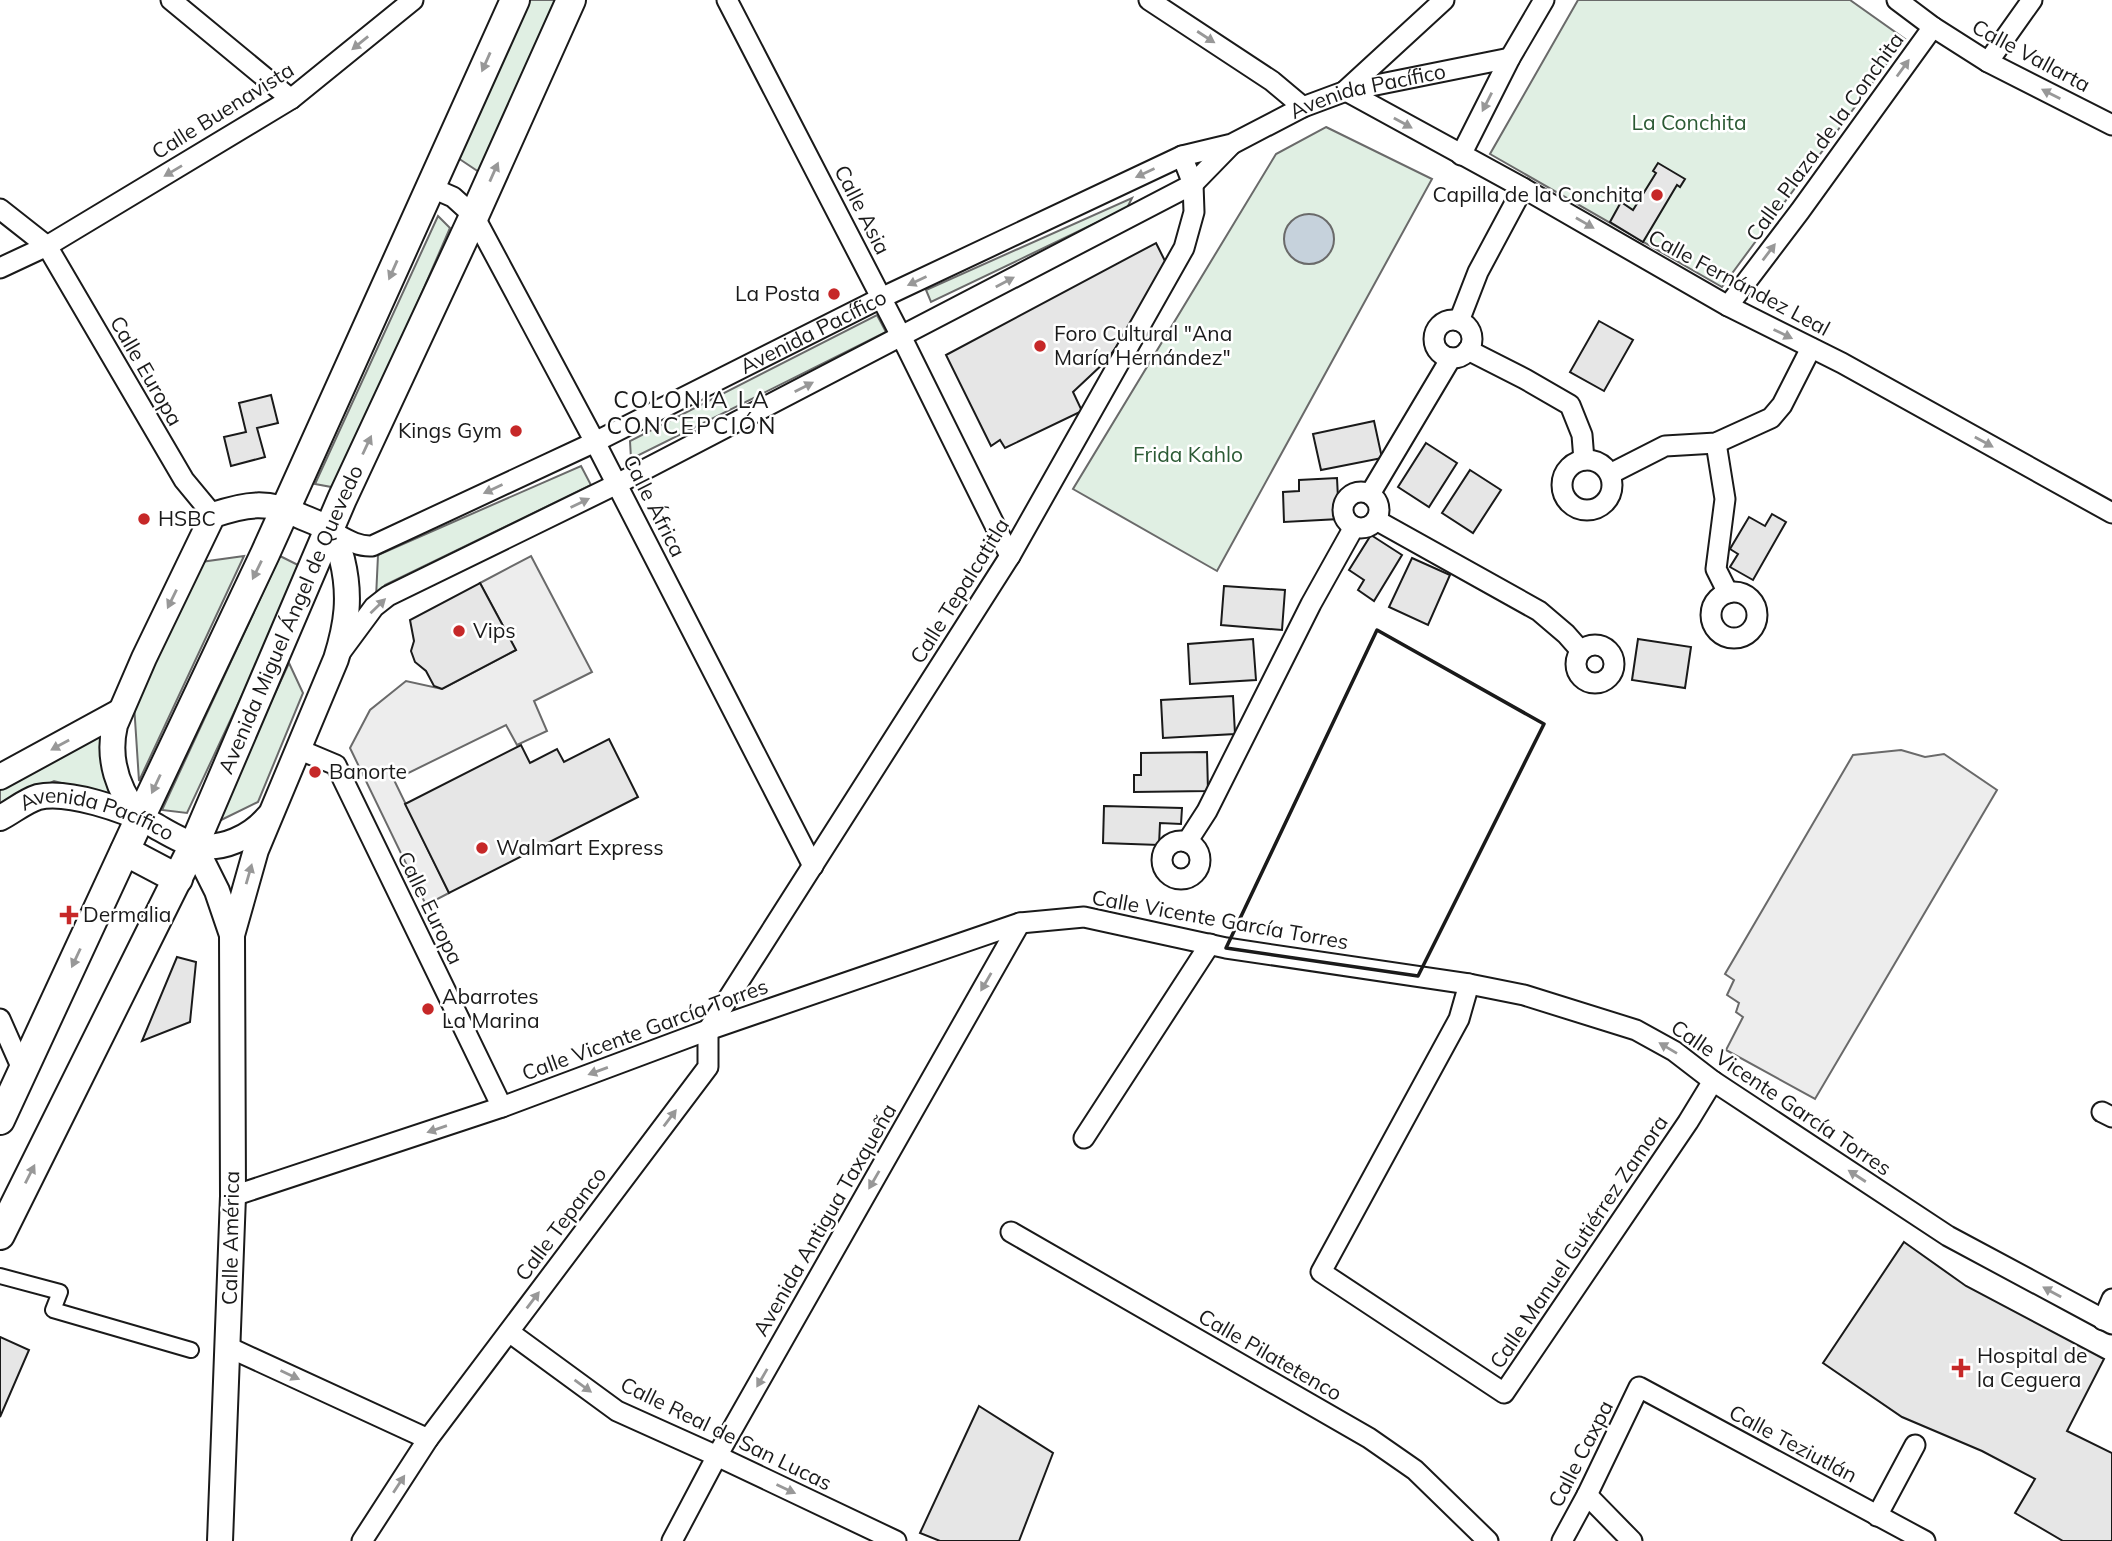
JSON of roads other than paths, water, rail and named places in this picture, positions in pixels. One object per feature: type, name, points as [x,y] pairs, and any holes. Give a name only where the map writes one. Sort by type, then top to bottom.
[{"type":"main road","points":[[0,1120],[286,509],[514,0]]},
{"type":"main road","name":"Avenida Miguel Ángel de Quevedo","points":[[0,1235],[194,845],[329,530],[571,0]]},
{"type":"main road","points":[[125,851],[178,879]]},
{"type":"street","points":[[172,0],[291,99]]},
{"type":"street","name":"Calle Buenavista","points":[[0,268],[47,246],[291,99],[413,0]]},
{"type":"street","name":"Calle Asia","points":[[727,0],[901,337],[1010,556]]},
{"type":"street","points":[[1149,0],[1272,81],[1303,107]]},
{"type":"street","points":[[1346,91],[1444,0]]},
{"type":"street","points":[[1461,155],[1510,58],[1544,0]]},
{"type":"street","name":"Calle Vallarta","points":[[1897,0],[1933,27],[1989,62],[2112,125]]},
{"type":"street","points":[[1989,62],[2032,0]]},
{"type":"street","name":"Calle Plaza de la Conchita","points":[[1728,306],[1933,27]]},
{"type":"street","name":"Avenida Pacífico","points":[[286,509],[355,544],[372,546],[595,442],[881,298],[1182,156],[1232,144],[1303,107],[1346,91],[1510,58]]},
{"type":"street","name":"Calle Fernández Leal","points":[[1346,91],[1523,188],[1728,306],[1811,348],[2112,513]]},
{"type":"street","name":"Avenida Pacífico","points":[[336,659],[374,607],[388,596],[617,484],[1193,184],[1232,144]]},
{"type":"street","name":"Calle Tepalcatitla","points":[[708,1030],[1010,556],[1184,248],[1194,212],[1193,184],[1182,156]]},
{"type":"street","name":"Calle África","points":[[430,187],[453,197],[474,216],[617,484],[813,866]]},
{"type":"street","points":[[1459,321],[1478,272],[1523,188]]},
{"type":"street","points":[[0,209],[47,246]]},
{"type":"street","name":"Calle Europa","points":[[47,246],[184,480],[213,515]]},
{"type":"street","points":[[1370,494],[1459,354],[1471,345],[1469,328],[1453,320],[1442,323],[1434,334],[1439,352],[1459,354],[1525,379],[1570,405],[1582,435],[1584,460]]},
{"type":"street","points":[[1610,474],[1665,446],[1716,443],[1770,418],[1782,405],[1811,348]]},
{"type":"street","points":[[1716,443],[1725,499],[1716,569],[1728,593]]},
{"type":"street","points":[[1584,460],[1599,463],[1610,474],[1611,491],[1602,504],[1587,509],[1572,504],[1563,490],[1562,482],[1570,467],[1584,460]]},
{"type":"street","points":[[1353,494],[1370,494],[1378,503],[1379,515],[1376,520],[1367,527],[1354,527],[1344,514],[1345,502],[1353,494]]},
{"type":"street","points":[[140,818],[128,802],[114,765],[112,735],[119,712],[213,515],[253,505],[286,509]]},
{"type":"street","points":[[1376,520],[1539,611],[1581,651]]},
{"type":"street","points":[[1187,842],[1208,811],[1311,604],[1354,527]]},
{"type":"street","name":"Calle América","points":[[220,1541],[233,1196],[232,935],[256,850],[336,659],[346,624],[345,570],[339,546],[329,530]]},
{"type":"street","name":"Avenida Pacífico","points":[[0,777],[119,712]]},
{"type":"street","name":"Calle Europa","points":[[299,749],[336,765],[502,1107]]},
{"type":"street","name":"Avenida Pacífico","points":[[0,818],[38,797],[65,796],[140,818],[194,845]]},
{"type":"street","name":"Calle América","points":[[232,935],[217,891],[194,845],[219,845],[235,841],[257,828],[271,814]]},
{"type":"street","name":"Calle Vicente García Torres","points":[[233,1196],[502,1107],[708,1030],[1020,923],[1084,917],[1226,948],[1469,984],[1524,995],[1636,1030],[1675,1051],[1713,1081],[1948,1236],[2108,1322]]},
{"type":"street","name":"Avenida Antigua Taxqueña","points":[[672,1541],[1020,923]]},
{"type":"street","points":[[1084,1138],[1210,944]]},
{"type":"street","name":"Calle Manuel Gutiérrez Zamora","points":[[1469,984],[1459,1019],[1321,1272],[1504,1393],[1713,1081]]},
{"type":"street","points":[[0,1019],[23,1071]]},
{"type":"street","name":"Calle Tepanco","points":[[362,1541],[428,1438],[708,1067],[708,1030]]},
{"type":"street","name":"Calle Pilatetenco","points":[[1011,1232],[1369,1438],[1415,1469],[1488,1541]]},
{"type":"street","points":[[0,1276],[60,1292],[53,1310],[191,1350]]},
{"type":"street","points":[[2108,1322],[2112,1299]]},
{"type":"street","name":"Calle Real de San Lucas","points":[[509,1332],[617,1411],[896,1541]]},
{"type":"street","points":[[228,1347],[428,1438]]},
{"type":"street","name":"Calle Caxpa","points":[[1562,1541],[1639,1387]]},
{"type":"street","name":"Calle Teziutlán","points":[[1639,1387],[1925,1541]]},
{"type":"street","points":[[1877,1516],[1915,1445]]},
{"type":"street","points":[[1587,1495],[1632,1541]]},
{"type":"place","name":"Capilla de la Conchita","points":[[1657,195]]},
{"type":"place","name":"La Posta","points":[[834,294]]},
{"type":"place","name":"Foro Cultural \"Ana María Hernández\"","points":[[1040,346]]},
{"type":"place","name":"Kings Gym","points":[[516,431]]},
{"type":"place","name":"HSBC","points":[[144,519]]},
{"type":"place","name":"Vips","points":[[459,631]]},
{"type":"place","name":"Banorte","points":[[315,772]]},
{"type":"place","name":"Walmart Express","points":[[482,848]]},
{"type":"place","name":"Dermalia","points":[[69,915]]},
{"type":"place","name":"Abarrotes La Marina","points":[[428,1009]]},
{"type":"place","name":"Hospital de la Ceguera","points":[[1961,1368]]},
{"type":"district","name":"COLONIA LA CONCEPCIÓN","points":[[692,413]]},
{"type":"park label","name":"La Conchita","points":[[1689,123]]},
{"type":"park label","name":"Frida Kahlo","points":[[1188,455]]}]
